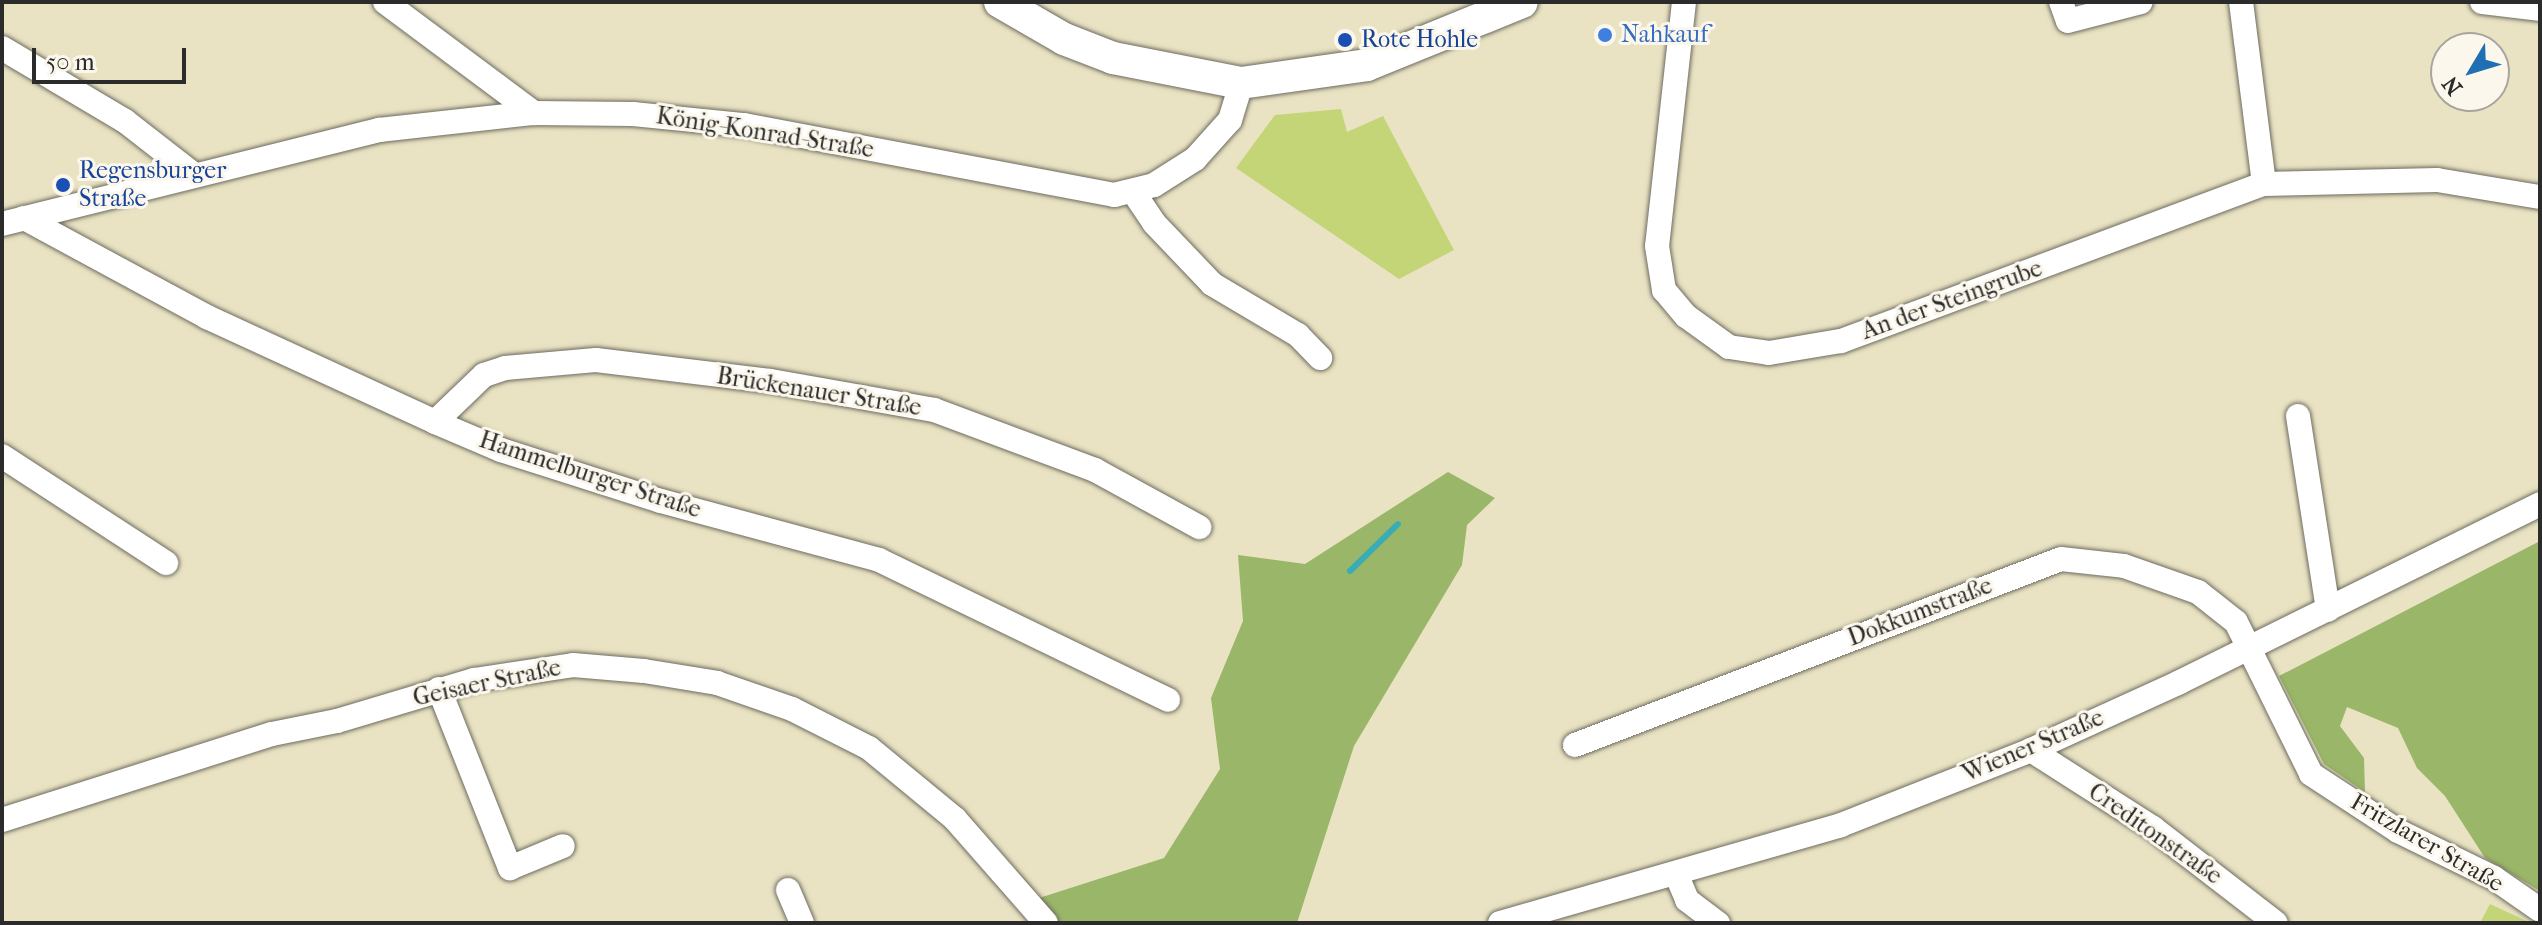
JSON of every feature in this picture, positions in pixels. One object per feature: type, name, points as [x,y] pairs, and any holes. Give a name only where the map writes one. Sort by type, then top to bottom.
[{"type":"main road","points":[[1000,2],[1064,39],[1113,58],[1241,83],[1367,65],[1522,2]]},
{"type":"street","name":"An der Steingrube","points":[[1684,2],[1657,246],[1664,290],[1686,316],[1729,347],[1769,353],[1841,341],[2264,184],[2437,180],[2540,197]]},
{"type":"street","points":[[2061,2],[2068,21],[2125,3]]},
{"type":"street","points":[[2241,2],[2264,184]]},
{"type":"street","points":[[2482,2],[2540,9]]},
{"type":"street","points":[[389,3],[534,113]]},
{"type":"street","points":[[2,48],[125,121],[193,174]]},
{"type":"street","name":"König-Konrad-Straße","points":[[13,221],[379,130],[534,113],[633,114],[744,125],[1082,192],[1134,193],[1178,171],[1209,147],[1230,120],[1241,83]]},
{"type":"street","points":[[1134,193],[1154,223],[1212,284],[1298,335],[1320,358]]},
{"type":"street","name":"Hammelburger Straße","points":[[13,221],[207,317],[501,450],[661,501],[879,560],[1168,700]]},
{"type":"street","name":"Brückenauer Straße","points":[[435,422],[484,375],[505,368],[596,360],[770,381],[934,410],[1095,470],[1199,527]]},
{"type":"street","points":[[2298,416],[2328,610]]},
{"type":"street","points":[[2,456],[166,563]]},
{"type":"street","name":"Wiener Straße","points":[[1500,923],[1677,876],[1841,825],[2031,750],[2248,649],[2540,504]]},
{"type":"street","name":"Dokkumstraße","points":[[1575,745],[2061,559],[2124,566],[2198,592],[2236,622],[2248,649]]},
{"type":"street","name":"Fritzlarer Straße","points":[[2248,649],[2311,774],[2398,831],[2494,878],[2540,910]]},
{"type":"street","name":"Geisaer Straße","points":[[2,820],[257,739],[337,721],[439,689],[573,665],[717,683],[792,709],[869,748],[955,819],[1046,923]]},
{"type":"street","points":[[439,689],[510,868],[563,846]]},
{"type":"street","name":"Creditonstraße","points":[[2031,750],[2153,828],[2276,923]]},
{"type":"street","points":[[1677,876],[1687,900],[1718,923]]},
{"type":"street","points":[[788,890],[802,923]]},
{"type":"green space","points":[[1341,109],[1347,132],[1383,116],[1454,250],[1399,279],[1236,168],[1275,115]]},
{"type":"green space","points":[[1448,472],[1495,498],[1467,525],[1462,565],[1354,746],[1297,923],[1058,923],[1036,899],[1164,858],[1220,769],[1211,698],[1243,621],[1238,555],[1305,564]]},
{"type":"green space","points":[[2540,541],[2540,891],[2485,858],[2445,796],[2417,768],[2398,728],[2347,707],[2340,726],[2364,758],[2365,792],[2324,764],[2279,676]]},
{"type":"green space","points":[[2490,904],[2531,923],[2480,923]]},
{"type":"waterway","points":[[1350,571],[1398,524]]},
{"type":"place","name":"Nahkauf","points":[[1605,35]]},
{"type":"place","name":"Rote Hohle","points":[[1345,40]]},
{"type":"place","name":"Regensburger Straße","points":[[63,185]]}]
